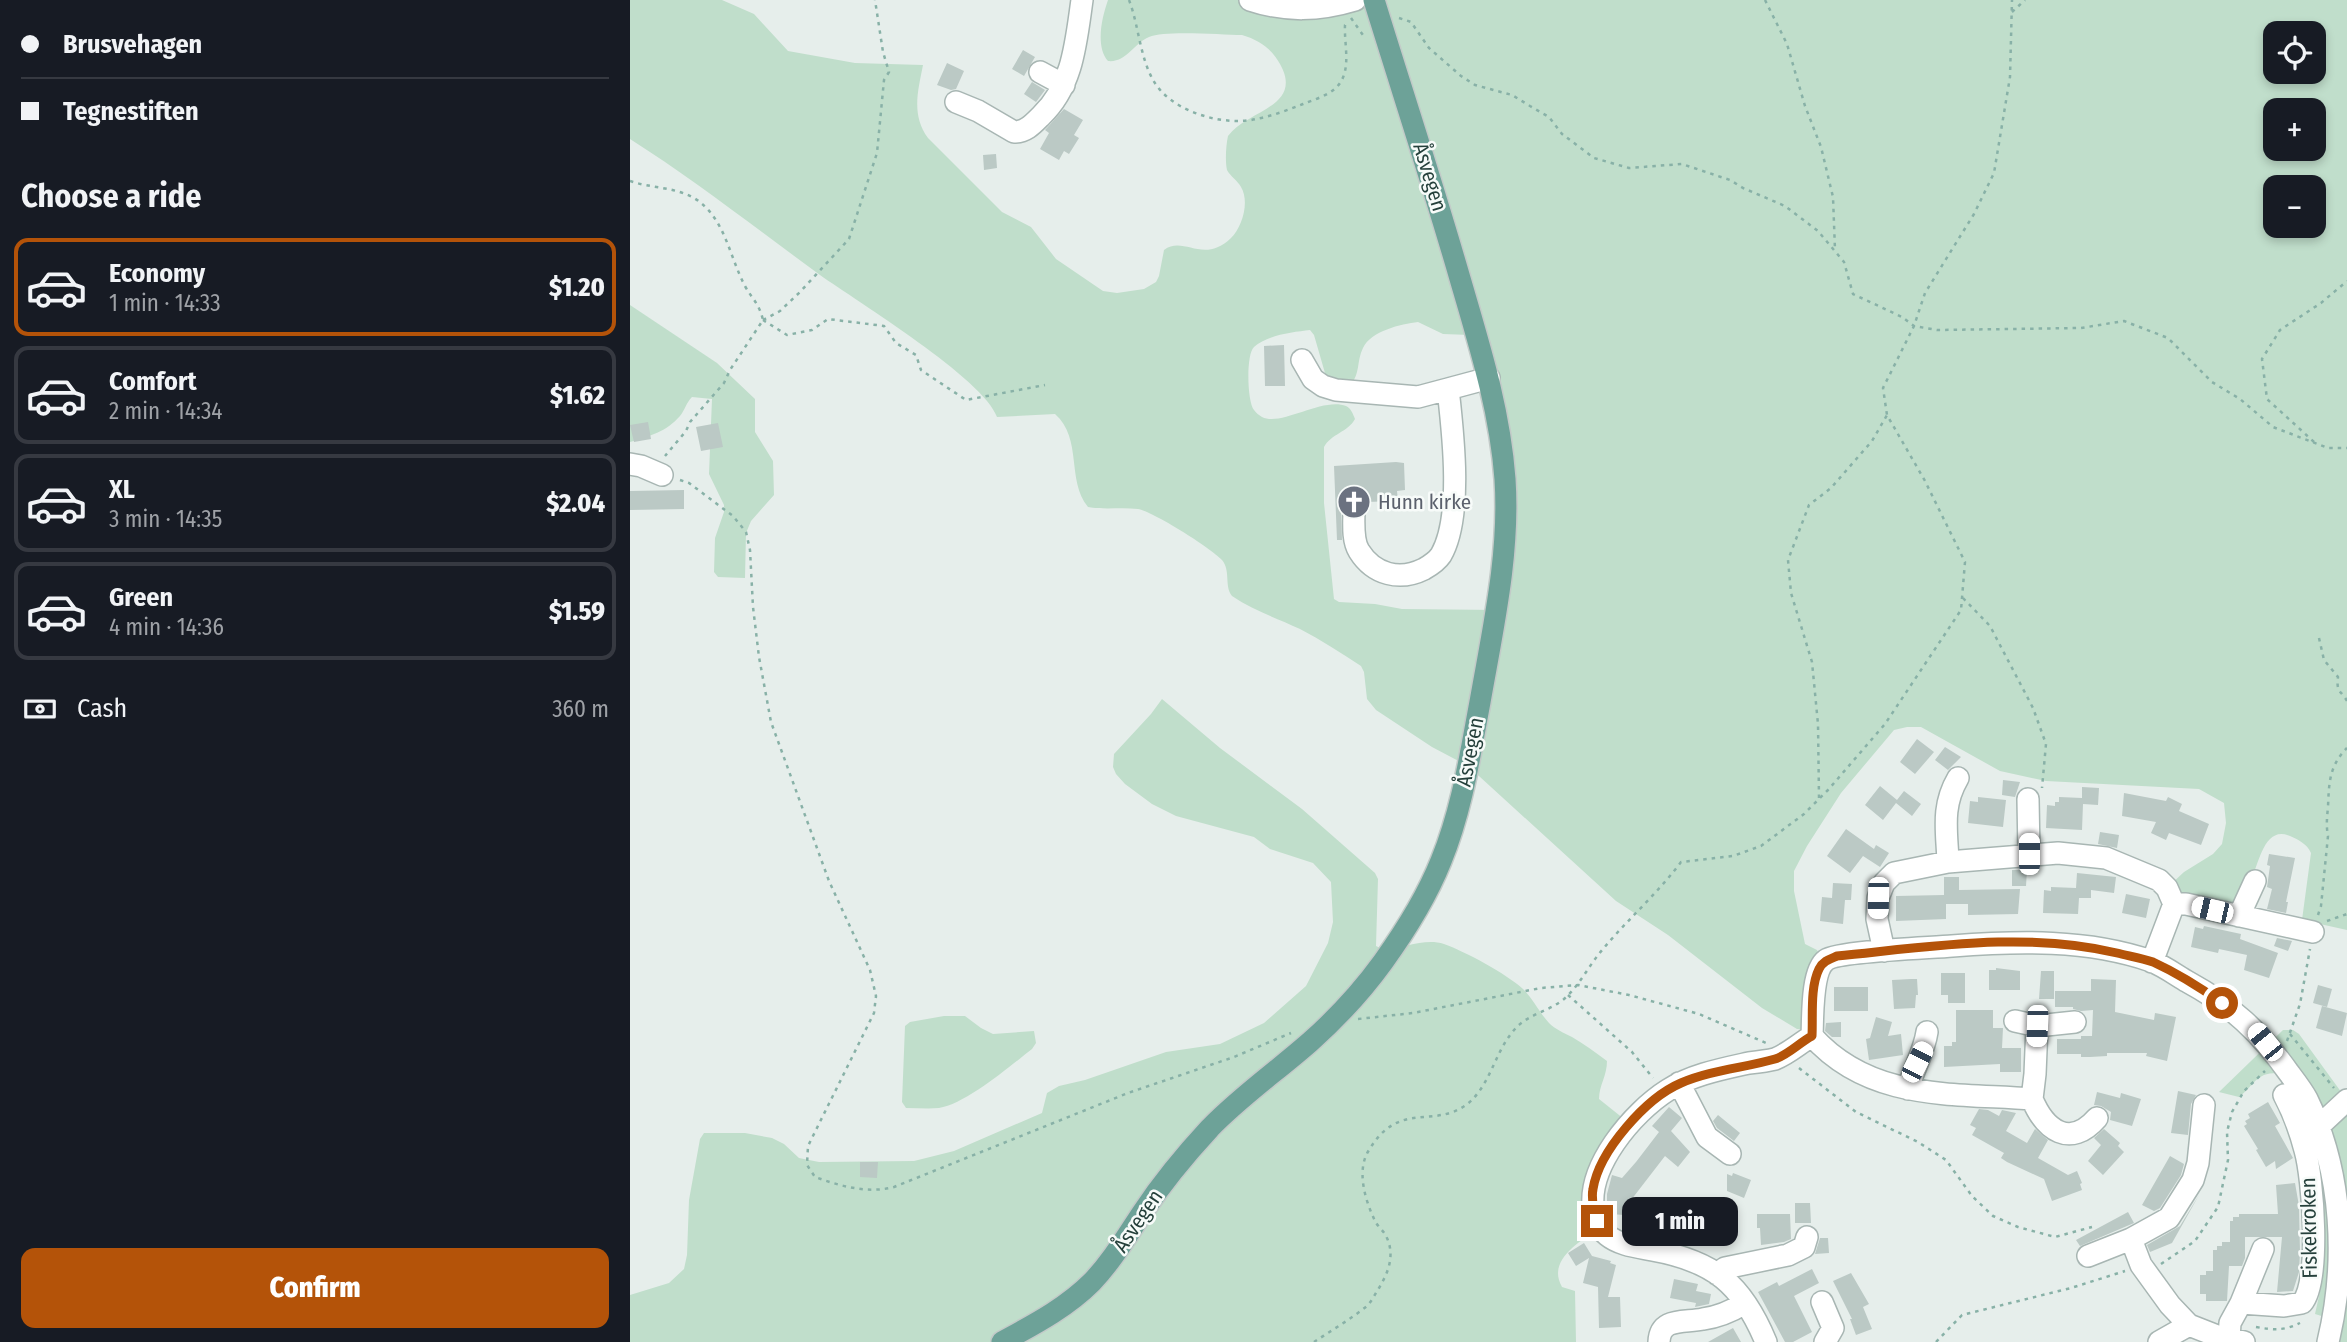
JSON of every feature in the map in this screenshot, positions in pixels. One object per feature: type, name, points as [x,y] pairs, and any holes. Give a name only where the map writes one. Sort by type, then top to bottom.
[{"type":"main road","name":"Åsvegen","points":[[1002,1342],[1045,1318],[1076,1297],[1092,1282],[1111,1260],[1174,1170],[1212,1126],[1334,1019],[1382,964],[1414,916],[1441,862],[1456,816],[1504,565],[1505,479],[1499,422],[1489,378],[1426,163],[1376,8]]},
{"type":"street","points":[[956,102],[978,111],[1003,128],[1021,132],[1050,107],[1064,85],[1074,51],[1082,0]]},
{"type":"street","points":[[1250,0],[1297,10],[1351,7]]},
{"type":"street","points":[[1074,51],[1088,70]]},
{"type":"street","points":[[1040,72],[1064,85]]},
{"type":"street","points":[[1302,360],[1313,379],[1336,390],[1418,397],[1489,378]]},
{"type":"street","points":[[1354,509],[1355,542],[1358,550],[1378,571],[1387,575],[1406,576],[1429,566],[1440,557],[1447,540],[1453,502],[1454,441],[1448,389]]},
{"type":"street","points":[[630,464],[662,475]]},
{"type":"street","points":[[1948,862],[1946,809],[1948,795],[1958,778]]},
{"type":"street","points":[[2028,804],[2029,854]]},
{"type":"street","points":[[1884,951],[1877,919],[1878,898],[1884,883],[1894,873],[1948,862],[2057,853],[2106,858],[2159,880],[2168,888],[2174,904],[2152,962]]},
{"type":"street","points":[[2239,916],[2255,881]]},
{"type":"street","points":[[2174,904],[2186,904],[2313,932]]},
{"type":"street","points":[[2032,1099],[1945,1095],[1908,1089],[1876,1081],[1850,1069],[1827,1053],[1812,1036],[1815,987],[1819,969],[1825,961],[1837,956],[1978,944],[2046,942],[2091,947],[2152,962],[2206,992],[2252,1026],[2305,1096],[2319,1126],[2332,1178],[2339,1235],[2340,1279],[2328,1342]]},
{"type":"street","points":[[2015,1021],[2037,1026],[2075,1021]]},
{"type":"street","points":[[2037,1026],[2032,1099],[2039,1117],[2052,1129],[2065,1134],[2089,1128],[2097,1118]]},
{"type":"street","points":[[1908,1089],[1925,1046],[1927,1032]]},
{"type":"street","points":[[1766,1342],[1759,1325],[1733,1287],[1704,1264],[1680,1256],[1630,1246],[1606,1235],[1593,1208],[1593,1189],[1599,1170],[1626,1128],[1642,1111],[1672,1088],[1783,1055],[1812,1036]]},
{"type":"street","points":[[1672,1088],[1707,1136],[1730,1154]]},
{"type":"street","name":"Fiskekroken","points":[[2241,1303],[2284,1306],[2302,1303],[2309,1292],[2313,1274],[2308,1163],[2294,1115],[2284,1095]]},
{"type":"street","points":[[2319,1126],[2346,1101]]},
{"type":"street","points":[[2088,1256],[2132,1239],[2169,1218],[2193,1180],[2198,1163],[2204,1105]]},
{"type":"street","points":[[1717,1273],[1725,1268],[1788,1255],[1804,1247],[1807,1237]]},
{"type":"street","points":[[2132,1239],[2141,1265],[2163,1296],[2189,1325],[2236,1340]]},
{"type":"street","points":[[2236,1340],[2230,1323],[2263,1249]]},
{"type":"street","points":[[1822,1302],[1833,1328],[1825,1342]]},
{"type":"street","points":[[1658,1342],[1665,1325],[1703,1319],[1730,1311],[1745,1303]]},
{"type":"street","points":[[2159,1342],[2189,1325]]},
{"type":"path","points":[[875,0],[889,72],[884,80],[877,153],[849,239],[819,273],[779,311],[763,320],[724,383],[690,422],[664,458],[662,475],[689,483],[733,516],[746,532],[750,550],[759,657],[771,722],[819,854],[870,970],[875,990],[873,1013],[808,1146],[807,1165],[814,1177],[855,1188],[886,1189],[1128,1093],[1234,1057],[1297,1030]]},
{"type":"path","points":[[1129,0],[1150,73],[1161,91],[1182,106],[1203,115],[1242,121],[1292,108],[1328,93],[1339,84],[1345,71],[1345,25],[1351,7]]},
{"type":"path","points":[[1765,0],[1787,44],[1805,106],[1821,147],[1833,197],[1835,251]]},
{"type":"path","points":[[1314,1342],[1369,1304],[1389,1273],[1391,1252],[1387,1237],[1375,1222],[1363,1184],[1363,1164],[1368,1150],[1385,1129],[1418,1116],[1451,1113],[1467,1104],[1483,1087],[1512,1032],[1525,1019],[1550,1008],[1578,985],[1587,968],[1605,946],[1682,862],[1733,856],[1761,846],[1804,814],[1885,724],[1961,610],[1965,562],[1925,481],[1887,415],[1884,388],[1914,326],[1925,293],[1974,214],[1994,173],[2010,77],[2012,0]]},
{"type":"path","points":[[2012,13],[2025,0]]},
{"type":"path","points":[[1351,7],[1370,45]]},
{"type":"path","points":[[1376,8],[1411,22],[1429,48],[1461,76],[1475,85],[1512,95],[1549,117],[1562,134],[1594,158],[1629,168],[1682,164],[1730,180],[1800,215],[1818,231],[1844,262],[1853,294],[1902,317],[1914,326],[1937,330],[2057,328],[2124,321],[2168,338],[2212,382],[2240,399],[2273,427],[2328,449],[2347,449]]},
{"type":"path","points":[[630,181],[692,197],[706,208],[722,228],[746,288],[760,308],[763,320],[787,335],[812,331],[828,319],[884,326],[896,343],[916,355],[921,370],[965,400],[1045,385]]},
{"type":"path","points":[[2322,450],[2267,399],[2262,359],[2280,331],[2347,281]]},
{"type":"path","points":[[1819,800],[1818,724],[1812,662],[1791,593],[1788,560],[1809,505],[1831,488],[1872,441],[1887,415]]},
{"type":"path","points":[[1963,598],[1990,626],[2033,708],[2046,744],[2042,790],[2028,804]]},
{"type":"path","points":[[2319,638],[2324,660],[2338,677],[2339,694],[2347,701]]},
{"type":"path","points":[[2346,1101],[2290,1034],[2300,1004],[2313,932],[2321,906],[2328,836],[2326,827],[2330,776],[2337,759],[2347,747]]},
{"type":"path","points":[[2313,932],[2325,922],[2347,914]]},
{"type":"path","points":[[1334,1019],[1378,1018],[1541,988],[1578,985],[1629,995],[1699,1014],[1777,1049],[1856,1112],[1918,1142],[1946,1160],[1972,1196],[1993,1216],[2018,1227],[2055,1237],[2092,1227]]},
{"type":"path","points":[[1567,995],[1672,1088]]},
{"type":"green space","points":[[630,0],[722,0],[754,14],[788,51],[855,63],[923,65],[918,112],[919,121],[928,138],[1002,212],[1031,227],[1056,259],[1103,291],[1117,293],[1144,289],[1156,282],[1164,250],[1171,246],[1212,249],[1221,246],[1235,233],[1244,214],[1245,200],[1241,187],[1227,170],[1228,136],[1279,99],[1285,90],[1285,78],[1280,64],[1269,49],[1242,35],[1157,35],[1144,40],[1120,59],[1108,61],[1101,40],[1108,0],[2347,0],[2347,930],[2302,920],[2311,853],[2300,841],[2281,834],[2268,841],[2249,884],[2229,913],[2172,905],[2169,886],[2184,872],[2213,854],[2222,844],[2226,823],[2224,803],[2199,789],[2046,781],[2000,771],[1921,727],[1907,727],[1894,730],[1841,793],[1794,871],[1794,891],[1805,944],[1817,950],[1820,956],[1819,1030],[1797,1029],[1762,1008],[1668,935],[1616,901],[1468,766],[1432,747],[1376,710],[1367,699],[1361,666],[1308,633],[1232,596],[1228,588],[1225,564],[1206,547],[1145,511],[1088,507],[1078,485],[1069,435],[1055,414],[997,417],[987,401],[945,362],[630,139]],"holes":[[[1418,322],[1443,334],[1470,335],[1510,490],[1498,610],[1402,609],[1339,602],[1334,599],[1324,503],[1324,447],[1355,419],[1348,407],[1336,404],[1270,419],[1259,415],[1252,405],[1249,388],[1250,359],[1251,351],[1259,343],[1280,335],[1310,330],[1314,335],[1327,380],[1350,386],[1367,342],[1387,329]]]},
{"type":"green space","points":[[630,305],[717,363],[755,399],[755,432],[773,461],[774,495],[751,521],[746,533],[745,578],[718,577],[714,572],[715,538],[724,505],[709,474],[712,399],[692,397],[680,416],[669,426],[630,442]]},
{"type":"green space","points":[[1162,699],[1220,748],[1302,809],[1375,873],[1378,879],[1376,946],[1390,948],[1435,942],[1474,957],[1523,989],[1551,1025],[1607,1061],[1599,1099],[1629,1123],[1606,1178],[1596,1230],[1567,1254],[1558,1269],[1562,1287],[1575,1291],[1576,1342],[630,1342],[630,1295],[669,1283],[684,1269],[689,1200],[700,1139],[704,1133],[745,1133],[772,1138],[784,1144],[799,1158],[819,1162],[914,1161],[954,1151],[1042,1113],[1047,1093],[1059,1086],[1085,1080],[1166,1052],[1220,1044],[1264,1023],[1306,986],[1328,943],[1333,922],[1331,882],[1313,863],[1270,849],[1254,837],[1176,816],[1152,804],[1116,774],[1113,767],[1114,754]]},
{"type":"green space","points":[[944,1016],[965,1016],[993,1034],[1034,1031],[1036,1043],[1000,1074],[950,1105],[939,1108],[906,1108],[902,1102],[905,1026],[910,1022]]},
{"type":"green space","points":[[2283,1030],[2293,1030],[2299,1034],[2347,1100],[2347,1342],[2333,1342],[2328,1318],[2315,1314],[2321,1287],[2322,1169],[2297,1091],[2277,1073],[2260,1077],[2239,1097],[2219,1092]]},
{"type":"building","points":[[1023,50],[1035,57],[1024,76],[1012,69]]},
{"type":"building","points":[[947,63],[964,71],[956,89],[937,85]]},
{"type":"building","points":[[1032,82],[1045,90],[1036,102],[1024,94]]},
{"type":"building","points":[[1064,109],[1083,120],[1074,135],[1079,138],[1069,154],[1064,151],[1059,160],[1040,149],[1049,133],[1045,130]]},
{"type":"building","points":[[996,154],[997,168],[984,170],[983,155]]},
{"type":"building","points":[[1284,345],[1285,386],[1265,386],[1264,346]]},
{"type":"building","points":[[648,422],[651,439],[634,442],[630,425]]},
{"type":"building","points":[[718,423],[723,447],[701,451],[696,427]]},
{"type":"building","name":"Hunn kirke","points":[[1404,463],[1405,490],[1397,491],[1398,501],[1365,502],[1355,496],[1347,498],[1341,509],[1342,540],[1337,540],[1334,466]]},
{"type":"building","points":[[684,490],[684,509],[630,510],[630,491]]},
{"type":"building","points":[[1917,739],[1934,752],[1915,774],[1900,762]]},
{"type":"building","points":[[1945,747],[1961,757],[1948,770],[1935,760]]},
{"type":"building","points":[[2003,780],[2020,782],[2015,797],[2002,795]]},
{"type":"building","points":[[1880,786],[1897,800],[1904,791],[1921,804],[1912,816],[1896,803],[1883,820],[1865,805]]},
{"type":"building","points":[[2082,787],[2099,788],[2098,805],[2083,804],[2082,830],[2046,828],[2047,805],[2055,806],[2059,797],[2082,798]]},
{"type":"building","points":[[2124,793],[2166,801],[2168,797],[2182,804],[2179,811],[2209,824],[2201,845],[2169,833],[2166,840],[2151,833],[2156,822],[2122,816]]},
{"type":"building","points":[[1978,797],[2006,800],[2003,827],[1968,823],[1970,801],[1978,802]]},
{"type":"building","points":[[1846,829],[1874,849],[1876,845],[1889,853],[1880,867],[1863,856],[1850,873],[1827,856]]},
{"type":"building","points":[[2100,832],[2119,835],[2117,848],[2098,844]]},
{"type":"building","points":[[2269,854],[2295,858],[2286,913],[2267,909],[2272,889],[2267,887]]},
{"type":"building","points":[[2012,870],[2027,870],[2026,886],[2012,886]]},
{"type":"building","points":[[2077,873],[2116,877],[2114,893],[2091,890],[2091,898],[2079,898],[2078,914],[2043,913],[2044,890],[2051,891],[2051,887],[2076,888]]},
{"type":"building","points":[[1944,877],[1959,877],[1959,890],[2020,889],[2018,914],[1968,915],[1968,904],[1946,904],[1946,919],[1896,921],[1896,896],[1944,895]]},
{"type":"building","points":[[1833,883],[1852,884],[1851,900],[1845,900],[1843,924],[1820,921],[1822,897],[1832,898]]},
{"type":"building","points":[[2126,894],[2150,899],[2146,918],[2122,913]]},
{"type":"building","points":[[2204,926],[2241,934],[2240,939],[2278,953],[2269,978],[2244,970],[2247,955],[2219,949],[2218,953],[2191,947],[2195,927],[2203,929]]},
{"type":"building","points":[[2277,938],[2292,941],[2288,951],[2274,946]]},
{"type":"building","points":[[1996,968],[2020,971],[2020,990],[1989,990],[1989,970]]},
{"type":"building","points":[[2041,971],[2054,971],[2054,999],[2039,999]]},
{"type":"building","points":[[1941,973],[1965,973],[1965,1003],[1948,1003],[1948,995],[1941,995]]},
{"type":"building","points":[[1917,979],[1915,1008],[1894,1009],[1892,980]]},
{"type":"building","points":[[2091,979],[2116,980],[2115,1012],[2154,1020],[2155,1013],[2176,1017],[2167,1061],[2146,1056],[2147,1053],[2107,1053],[2107,1056],[2090,1057],[2081,1057],[2081,1054],[2057,1054],[2057,1039],[2092,1036],[2093,1010],[2055,1007],[2055,991],[2091,991]]},
{"type":"building","points":[[2318,985],[2332,989],[2327,1007],[2313,1003]]},
{"type":"building","points":[[1834,987],[1868,987],[1868,1011],[1834,1011]]},
{"type":"building","points":[[2322,1006],[2347,1013],[2342,1036],[2316,1028]]},
{"type":"building","points":[[1956,1010],[1993,1010],[1993,1028],[2003,1028],[2002,1048],[2021,1048],[2021,1072],[2000,1072],[2000,1064],[1944,1067],[1944,1046],[1952,1046],[1952,1042],[1956,1042]]},
{"type":"building","points":[[1876,1017],[1892,1022],[1888,1036],[1901,1034],[1903,1055],[1869,1060],[1866,1039],[1870,1038]]},
{"type":"building","points":[[1841,1022],[1841,1037],[1832,1037],[1825,1031],[1826,1023]]},
{"type":"building","points":[[2178,1091],[2196,1095],[2191,1104],[2188,1135],[2171,1133]]},
{"type":"building","points":[[2097,1092],[2120,1098],[2121,1093],[2141,1099],[2132,1126],[2110,1120],[2111,1112],[2094,1105]]},
{"type":"building","points":[[2268,1102],[2280,1123],[2275,1126],[2293,1158],[2276,1169],[2275,1161],[2266,1167],[2244,1126],[2247,1124],[2245,1121],[2250,1118],[2248,1114]]},
{"type":"building","points":[[1669,1107],[1682,1118],[1671,1131],[1690,1152],[1678,1167],[1665,1156],[1628,1204],[1666,1210],[1667,1206],[1702,1214],[1699,1233],[1681,1230],[1681,1227],[1646,1222],[1645,1229],[1624,1227],[1625,1215],[1608,1214],[1607,1210],[1607,1194],[1612,1175],[1622,1178],[1636,1162],[1659,1132],[1652,1126]]},
{"type":"building","points":[[1979,1109],[1999,1116],[2002,1110],[2016,1113],[2006,1131],[2027,1143],[2035,1129],[2048,1140],[2038,1158],[2068,1175],[2077,1171],[2082,1190],[2052,1201],[2044,1179],[2007,1162],[2001,1158],[2004,1153],[1972,1135],[1976,1128],[1970,1125]]},
{"type":"building","points":[[1718,1115],[1740,1133],[1734,1141],[1717,1128],[1713,1121]]},
{"type":"building","points":[[2104,1129],[2120,1143],[2118,1146],[2124,1152],[2103,1175],[2088,1161],[2101,1145],[2094,1138]]},
{"type":"building","points":[[2170,1156],[2184,1164],[2181,1175],[2160,1208],[2154,1211],[2142,1205]]},
{"type":"building","points":[[860,1162],[878,1162],[877,1178],[860,1177]]},
{"type":"building","points":[[1733,1173],[1751,1180],[1744,1198],[1727,1191],[1727,1174],[1732,1176]]},
{"type":"building","points":[[2295,1183],[2299,1206],[2300,1252],[2299,1272],[2293,1291],[2277,1292],[2282,1237],[2245,1237],[2245,1258],[2242,1266],[2229,1266],[2227,1301],[2206,1301],[2206,1294],[2200,1294],[2200,1275],[2213,1271],[2213,1250],[2222,1246],[2222,1242],[2230,1242],[2230,1221],[2233,1221],[2233,1217],[2239,1217],[2239,1214],[2278,1214],[2276,1185]]},
{"type":"building","points":[[2199,1195],[2172,1243],[2150,1252],[2147,1245],[2180,1226]]},
{"type":"building","points":[[1795,1203],[1810,1203],[1811,1223],[1795,1223]]},
{"type":"building","points":[[2128,1212],[2134,1223],[2080,1246],[2076,1240]]},
{"type":"building","points":[[1757,1214],[1790,1214],[1791,1239],[1761,1245]]},
{"type":"building","points":[[1820,1238],[1828,1238],[1829,1253],[1815,1254]]},
{"type":"building","points":[[1584,1243],[1592,1256],[1616,1265],[1608,1297],[1620,1297],[1621,1327],[1599,1328],[1598,1287],[1583,1283],[1589,1258],[1576,1266],[1568,1253]]},
{"type":"building","points":[[1812,1269],[1819,1283],[1794,1296],[1812,1332],[1793,1342],[1785,1342],[1758,1292],[1777,1282],[1779,1286]]},
{"type":"building","points":[[1851,1273],[1869,1304],[1863,1307],[1872,1329],[1856,1335],[1852,1319],[1833,1281]]},
{"type":"building","points":[[1674,1279],[1698,1284],[1696,1291],[1711,1294],[1709,1304],[1695,1307],[1696,1303],[1670,1298]]},
{"type":"building","points":[[1733,1328],[1741,1342],[1708,1342]]},
{"type":"place","name":"Hunn kirke","points":[[1354,502]]},
{"type":"route","points":[[1597,1221],[1593,1208],[1593,1189],[1608,1153],[1626,1128],[1642,1111],[1679,1083],[1776,1058],[1812,1036],[1815,987],[1819,969],[1825,961],[1837,956],[1978,944],[2046,942],[2091,947],[2152,962],[2222,1003]]}]
